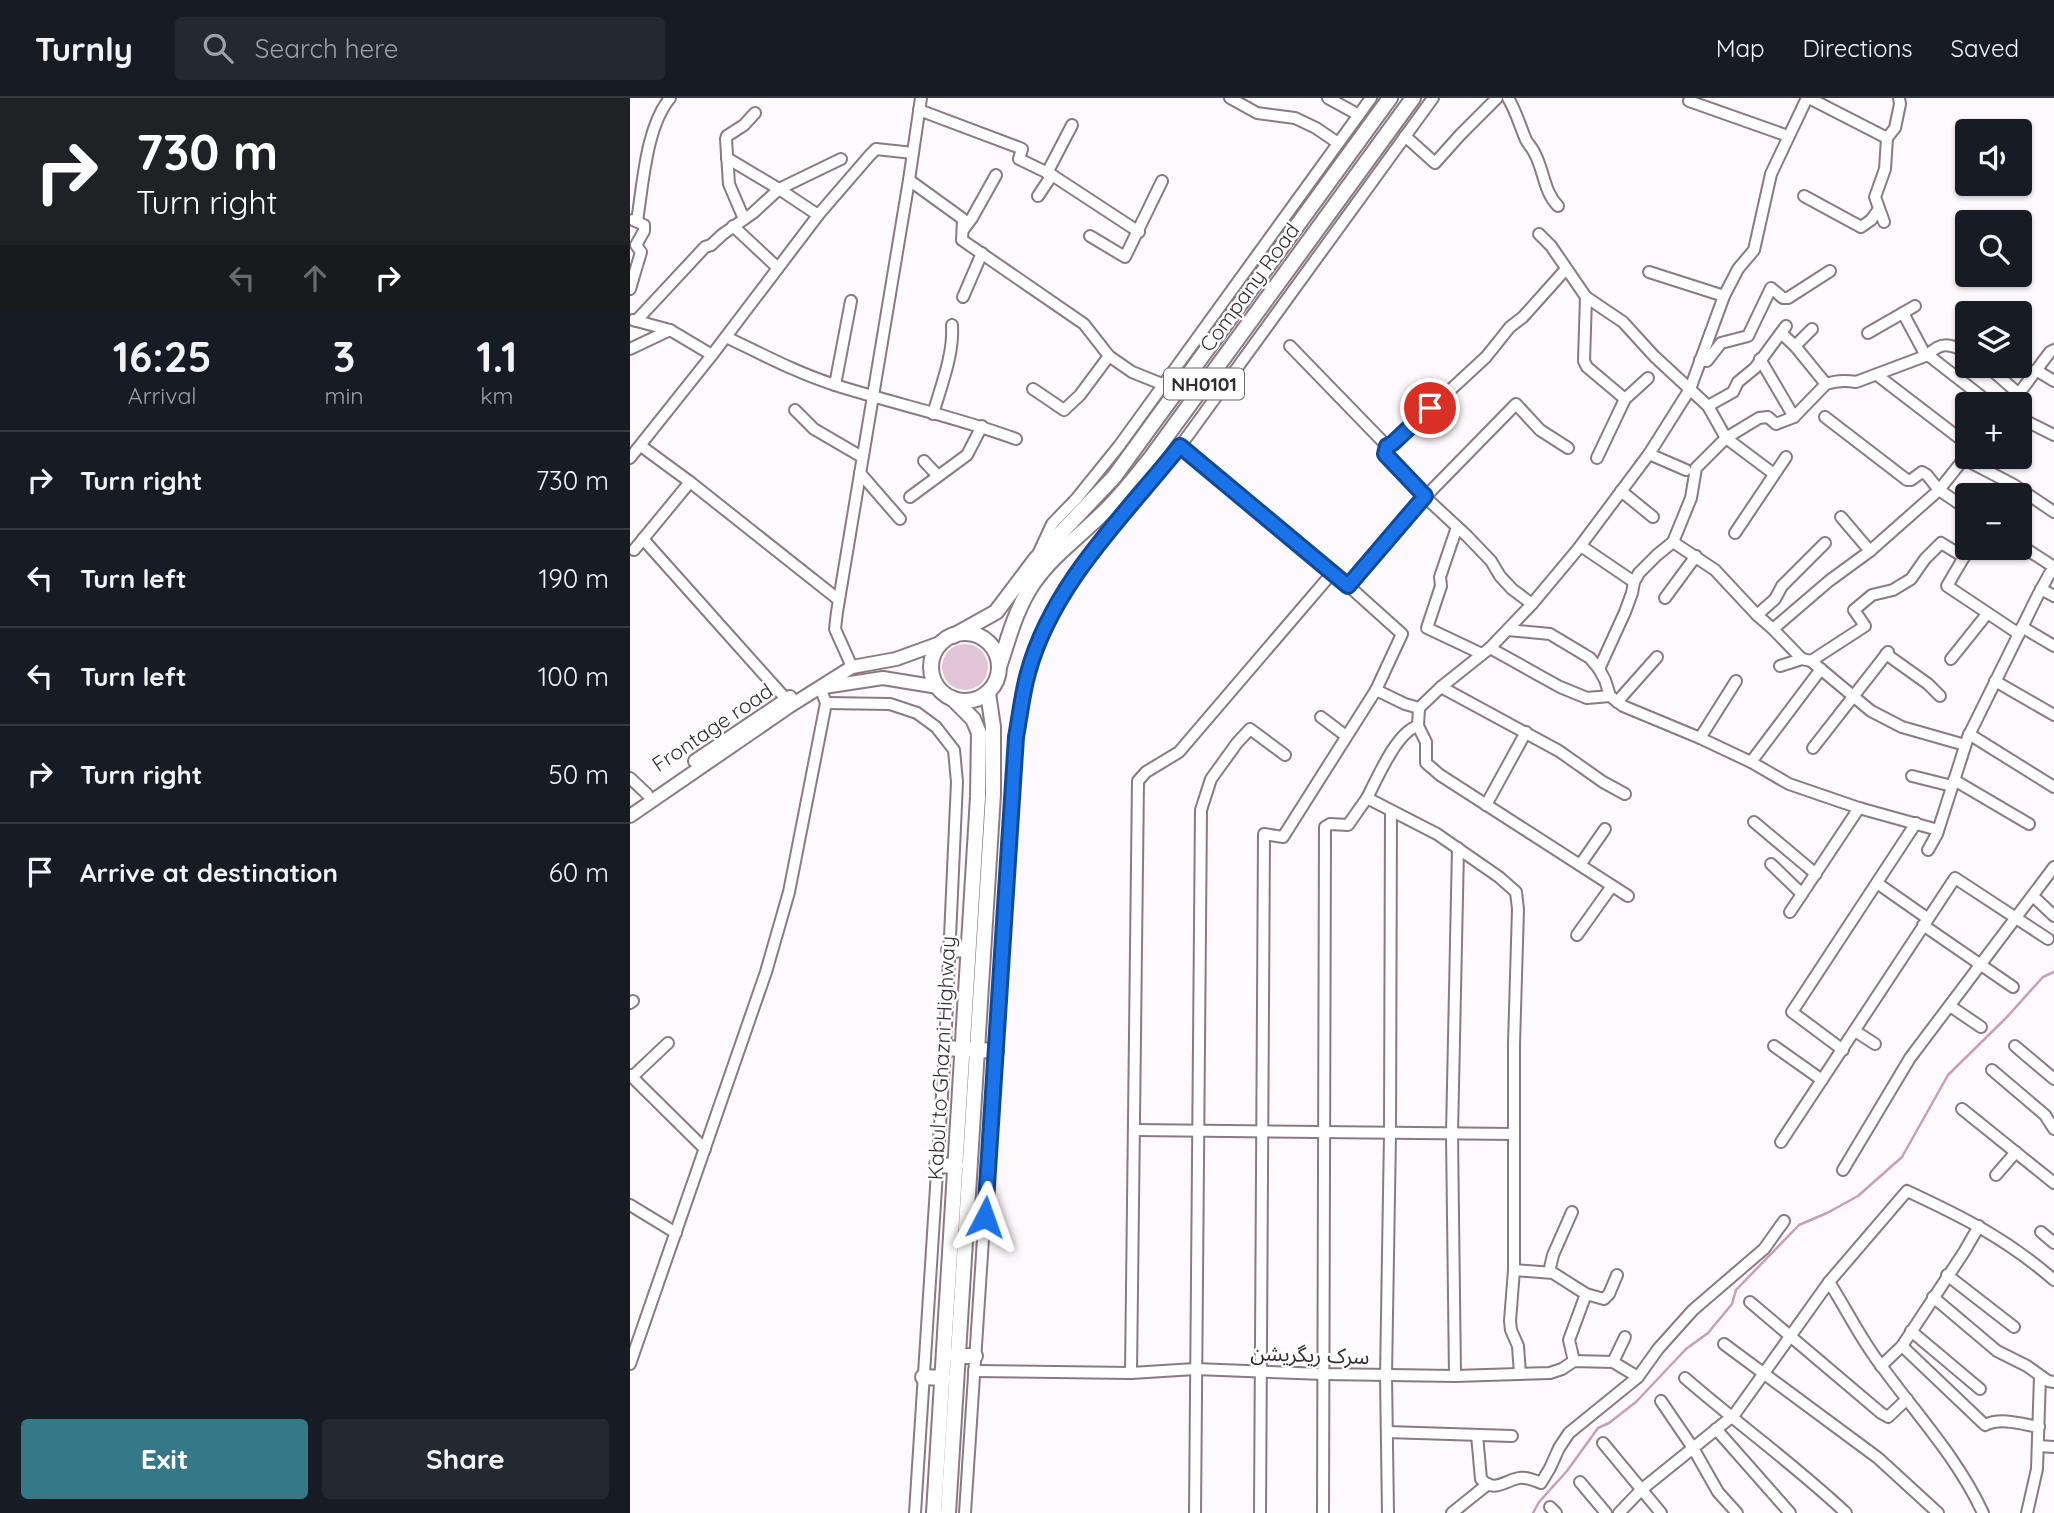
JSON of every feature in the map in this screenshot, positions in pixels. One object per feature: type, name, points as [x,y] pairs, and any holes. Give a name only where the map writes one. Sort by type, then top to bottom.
[{"type":"highway","name":"Company Road","points":[[948,639],[996,611],[1036,559],[1114,477],[1390,98]]},
{"type":"highway","name":"Company Road","points":[[999,667],[1016,614],[1035,581],[1126,489],[1150,459],[1413,98]]},
{"type":"highway","points":[[988,693],[971,701],[952,698],[937,687],[932,674],[933,660],[939,647],[948,639],[969,634],[984,639],[995,651],[999,667]]},
{"type":"highway","name":"NH0101","points":[[988,693],[998,677],[999,667]]},
{"type":"highway","name":"Kabul to Ghazni Highway","points":[[934,1513],[943,1378],[952,1337],[970,1049],[992,794],[993,727],[988,693]]},
{"type":"highway","name":"Kabul to Ghazni Highway","points":[[948,1513],[956,1356],[952,1337],[956,1166],[970,1049],[968,949],[978,797],[979,733],[973,719],[952,698]]},
{"type":"highway","points":[[949,950],[968,949]]},
{"type":"highway","points":[[945,1048],[996,1051]]},
{"type":"highway","points":[[936,1165],[956,1166]]},
{"type":"highway","points":[[956,1356],[975,1364]]},
{"type":"highway","points":[[923,1377],[943,1378]]},
{"type":"main road","points":[[630,816],[852,667],[896,659],[948,639]]},
{"type":"main road","points":[[820,687],[883,678],[937,687]]},
{"type":"main road","name":"Frontage road","points":[[630,806],[797,692],[820,687]]},
{"type":"street","points":[[630,289],[641,252],[636,245],[645,225],[633,220],[653,130],[662,107],[670,98]]},
{"type":"street","points":[[852,667],[835,629],[921,98]]},
{"type":"street","points":[[1230,98],[1257,113],[1295,118],[1338,143]]},
{"type":"street","points":[[1328,98],[1359,115]]},
{"type":"street","points":[[1036,559],[1052,524],[1119,446],[1371,98]]},
{"type":"street","points":[[965,1513],[1016,737],[1028,671],[1055,607],[1078,570],[1180,446],[1433,98]]},
{"type":"street","points":[[1405,136],[1435,163],[1497,98]]},
{"type":"street","points":[[1508,98],[1536,155],[1552,201],[1558,206]]},
{"type":"street","points":[[1884,222],[1875,197],[1885,169],[1887,138],[1895,128],[1899,98]]},
{"type":"street","points":[[1628,896],[1440,775],[1426,763],[1426,742],[1418,726],[1419,708],[1486,651],[1532,604],[1581,546],[1649,454],[1690,389],[1724,296],[1738,270],[1754,250],[1771,174],[1804,100],[1887,138]]},
{"type":"street","points":[[1689,101],[1788,136]]},
{"type":"street","points":[[919,110],[1022,149],[1019,159],[1049,174],[1139,233]]},
{"type":"street","points":[[744,219],[729,184],[727,136],[744,125],[755,113]]},
{"type":"street","points":[[1038,196],[1072,125]]},
{"type":"street","points":[[630,458],[818,215],[876,149],[913,153]]},
{"type":"street","points":[[727,158],[818,215]]},
{"type":"street","points":[[633,321],[705,247],[711,245],[779,189],[841,159]]},
{"type":"street","points":[[963,230],[996,174]]},
{"type":"street","points":[[909,180],[963,219],[962,240],[1084,324],[1109,356],[1132,372],[1162,384]]},
{"type":"street","points":[[1090,236],[1125,257],[1162,181]]},
{"type":"street","points":[[1804,196],[1861,227],[1871,220],[1879,209]]},
{"type":"street","points":[[733,226],[778,268]]},
{"type":"street","points":[[1539,234],[1586,297],[1623,323],[1708,406],[1726,438],[1774,474]]},
{"type":"street","points":[[963,298],[982,253]]},
{"type":"street","points":[[1532,604],[1512,589],[1491,561],[1385,454],[1387,446],[1486,357],[1510,327],[1523,317],[1566,269]]},
{"type":"street","points":[[1700,360],[1707,361],[1721,343],[1748,336],[1771,288],[1785,299],[1830,271]]},
{"type":"street","points":[[1649,272],[1724,296]]},
{"type":"street","points":[[1586,297],[1584,361],[1587,367],[1625,399]]},
{"type":"street","points":[[835,385],[851,301]]},
{"type":"street","points":[[1868,333],[1915,306]]},
{"type":"street","points":[[1903,313],[1927,356],[1974,392]]},
{"type":"street","points":[[633,321],[670,330],[712,355]]},
{"type":"street","points":[[933,414],[950,352],[952,325]]},
{"type":"street","points":[[1795,346],[1812,329]]},
{"type":"street","points":[[630,349],[670,330]]},
{"type":"street","points":[[1708,406],[1733,392],[1738,382],[1755,368],[1784,330],[1826,384]]},
{"type":"street","points":[[726,337],[803,374],[933,414],[982,426],[1016,439]]},
{"type":"street","points":[[1599,669],[1639,573],[1673,542],[1691,498],[1696,468],[1726,438],[1759,418],[1768,417],[1776,424],[1794,417],[1826,384],[1844,380],[1856,382],[1927,356],[1936,347],[1947,345],[1955,348]]},
{"type":"street","points":[[1290,346],[1387,446]]},
{"type":"street","points":[[2020,392],[2054,350]]},
{"type":"street","points":[[1033,389],[1064,410],[1080,395],[1109,356]]},
{"type":"street","points":[[1760,359],[1794,417]]},
{"type":"street","points":[[2036,370],[2054,381]]},
{"type":"street","points":[[1877,375],[1955,435]]},
{"type":"street","points":[[1597,458],[1625,399],[1648,378]]},
{"type":"street","points":[[2005,378],[2017,392]]},
{"type":"street","points":[[1348,586],[1425,496],[1516,404],[1540,430],[1568,448]]},
{"type":"street","points":[[795,410],[814,429],[862,457]]},
{"type":"street","points":[[1825,417],[1907,480],[1922,472],[1939,490],[1955,501]]},
{"type":"street","points":[[2032,424],[2054,435]]},
{"type":"street","points":[[910,497],[967,455],[982,426]]},
{"type":"street","points":[[640,446],[690,482],[839,600]]},
{"type":"street","points":[[1180,446],[1333,572],[1402,634],[1376,690],[1283,837],[1264,835],[1260,1513]]},
{"type":"street","points":[[1649,454],[1686,470]]},
{"type":"street","points":[[1735,533],[1786,457]]},
{"type":"street","points":[[924,461],[937,475]]},
{"type":"street","points":[[1773,629],[1829,581],[1870,551],[1939,490],[1956,469]]},
{"type":"street","points":[[1986,469],[2054,512]]},
{"type":"street","points":[[860,473],[900,519]]},
{"type":"street","points":[[634,550],[690,482]]},
{"type":"street","points":[[1621,491],[1653,517]]},
{"type":"street","points":[[1841,517],[1870,551]]},
{"type":"street","points":[[1457,527],[1427,628],[1486,651],[1587,698],[1613,699],[1751,762],[1789,784],[1859,808],[1938,830]]},
{"type":"street","points":[[643,539],[786,699]]},
{"type":"street","points":[[1673,542],[1715,570],[1757,615],[1807,660],[1871,711],[1902,727],[1965,746]]},
{"type":"street","points":[[1757,615],[1775,599],[1782,586],[1825,543]]},
{"type":"street","points":[[1780,666],[1807,660],[1865,625],[1854,610],[1872,595],[1893,590],[1911,579],[1924,559],[1941,543],[1955,548]]},
{"type":"street","points":[[1581,546],[1634,582]]},
{"type":"street","points":[[1928,850],[1938,830],[1969,734],[2041,589],[2054,569],[2032,553]]},
{"type":"street","points":[[1665,598],[1696,556]]},
{"type":"street","points":[[1962,560],[1947,586],[1987,614],[2054,646]]},
{"type":"street","points":[[1131,1373],[1138,781],[1146,772],[1179,752],[1333,572]]},
{"type":"street","points":[[2041,589],[2054,596]]},
{"type":"street","points":[[1951,659],[1987,614]]},
{"type":"street","points":[[1508,630],[1550,634],[1590,657],[1599,669],[1613,699]]},
{"type":"street","points":[[1813,748],[1887,653],[1940,696]]},
{"type":"street","points":[[1613,699],[1657,657]]},
{"type":"street","points":[[1751,762],[1821,669]]},
{"type":"street","points":[[1700,738],[1736,681]]},
{"type":"street","points":[[1995,681],[2054,715]]},
{"type":"street","points":[[630,1364],[766,972],[789,892],[826,703],[820,687]]},
{"type":"street","points":[[1441,687],[1559,751],[1625,794]]},
{"type":"street","points":[[1376,690],[1419,708]]},
{"type":"street","points":[[826,703],[890,704],[917,713],[936,727],[954,750],[957,782],[945,1048],[915,1513]]},
{"type":"street","points":[[1321,718],[1346,736]]},
{"type":"street","points":[[1323,1513],[1325,827],[1330,824],[1348,825],[1367,798],[1400,738],[1410,728],[1418,726]]},
{"type":"street","points":[[1195,1513],[1201,810],[1211,779],[1250,729],[1285,755]]},
{"type":"street","points":[[1486,805],[1526,732]]},
{"type":"street","points":[[1969,734],[2054,787]]},
{"type":"street","points":[[1912,776],[1953,783],[2029,824]]},
{"type":"street","points":[[630,778],[647,794]]},
{"type":"street","points":[[1367,798],[1437,834],[1516,892],[1514,1270],[1510,1321],[1518,1346],[1520,1374]]},
{"type":"street","points":[[1790,912],[1859,808]]},
{"type":"street","points":[[1388,1513],[1386,1376],[1391,811]]},
{"type":"street","points":[[1754,822],[1816,874]]},
{"type":"street","points":[[1843,1050],[1792,1012],[1916,823]]},
{"type":"street","points":[[1580,864],[1605,829]]},
{"type":"street","points":[[1455,1376],[1452,1134],[1458,848]]},
{"type":"street","points":[[1771,864],[1802,894]]},
{"type":"street","points":[[1843,1170],[1910,1058],[2054,867]]},
{"type":"street","points":[[1781,1142],[1955,878],[2048,939]]},
{"type":"street","points":[[1877,883],[2013,987]]},
{"type":"street","points":[[1577,935],[1612,886]]},
{"type":"street","points":[[2033,896],[2054,916]]},
{"type":"street","points":[[1950,1006],[1981,1027]]},
{"type":"street","points":[[1855,1031],[1874,1044]]},
{"type":"street","points":[[668,1043],[631,1076],[705,1149]]},
{"type":"street","points":[[1774,1046],[1822,1080]]},
{"type":"street","points":[[2015,1046],[2054,1079]]},
{"type":"street","points":[[1992,1070],[2045,1115],[2054,1129]]},
{"type":"street","points":[[1962,1109],[2054,1183]]},
{"type":"street","points":[[1135,1130],[1514,1134]]},
{"type":"street","points":[[1996,1175],[2016,1152]]},
{"type":"street","points":[[1619,1513],[1641,1490],[1730,1418],[1829,1282],[1907,1191],[1979,1226],[2052,1274]]},
{"type":"street","points":[[630,1205],[676,1233]]},
{"type":"street","points":[[1549,1272],[1553,1255],[1572,1212]]},
{"type":"street","points":[[1477,1435],[1481,1479],[1497,1487],[1518,1478],[1531,1478],[1541,1483],[1569,1433],[1638,1377],[1658,1349],[1693,1310],[1764,1249],[1784,1221]]},
{"type":"street","points":[[1881,1366],[1902,1346],[1979,1226]]},
{"type":"street","points":[[2041,1233],[2054,1243]]},
{"type":"street","points":[[1514,1270],[1549,1272],[1586,1294],[1604,1299],[1617,1275]]},
{"type":"street","points":[[1947,1275],[2014,1327]]},
{"type":"street","points":[[1829,1282],[1881,1366],[1934,1432],[1970,1484],[1983,1513]]},
{"type":"street","points":[[1574,1361],[1569,1340],[1586,1294]]},
{"type":"street","points":[[1933,1297],[1997,1351],[2054,1382]]},
{"type":"street","points":[[1750,1303],[1875,1409],[1888,1417],[1907,1399]]},
{"type":"street","points":[[1911,1331],[1980,1389]]},
{"type":"street","points":[[1613,1362],[1625,1336]]},
{"type":"street","points":[[1724,1344],[1878,1458],[1937,1513]]},
{"type":"street","points":[[1902,1346],[1985,1425],[1991,1422],[2009,1422],[2039,1427]]},
{"type":"street","name":"سرک ریگریشن","points":[[975,1364],[1131,1373],[1195,1369],[1455,1376],[1550,1373],[1574,1361],[1613,1362],[1638,1377]]},
{"type":"street","points":[[2027,1513],[2036,1469],[2040,1376]]},
{"type":"street","points":[[1685,1378],[1846,1513]]},
{"type":"street","points":[[1661,1401],[1693,1448],[1718,1492],[1737,1513]]},
{"type":"street","points":[[1716,1429],[1790,1513]]},
{"type":"street","points":[[1387,1432],[1511,1436]]},
{"type":"street","points":[[1603,1443],[1661,1513]]},
{"type":"street","points":[[2038,1446],[2054,1447]]},
{"type":"street","points":[[1580,1482],[1606,1513]]},
{"type":"street","points":[[1452,1513],[1488,1484]]},
{"type":"shaded area","points":[[965,644],[981,651],[988,667],[981,683],[965,690],[949,683],[942,667],[949,651]]},
{"type":"waterway","points":[[1533,1513],[1598,1428],[1636,1402],[1686,1349],[1708,1333],[1732,1304],[1736,1290],[1799,1225],[1858,1196],[1902,1157],[1948,1075],[2043,977],[2054,972]]},
{"type":"route","points":[[985,1217],[1016,737],[1028,671],[1055,607],[1087,557],[1180,446],[1348,586],[1425,496],[1385,454],[1385,450],[1430,408]]}]
